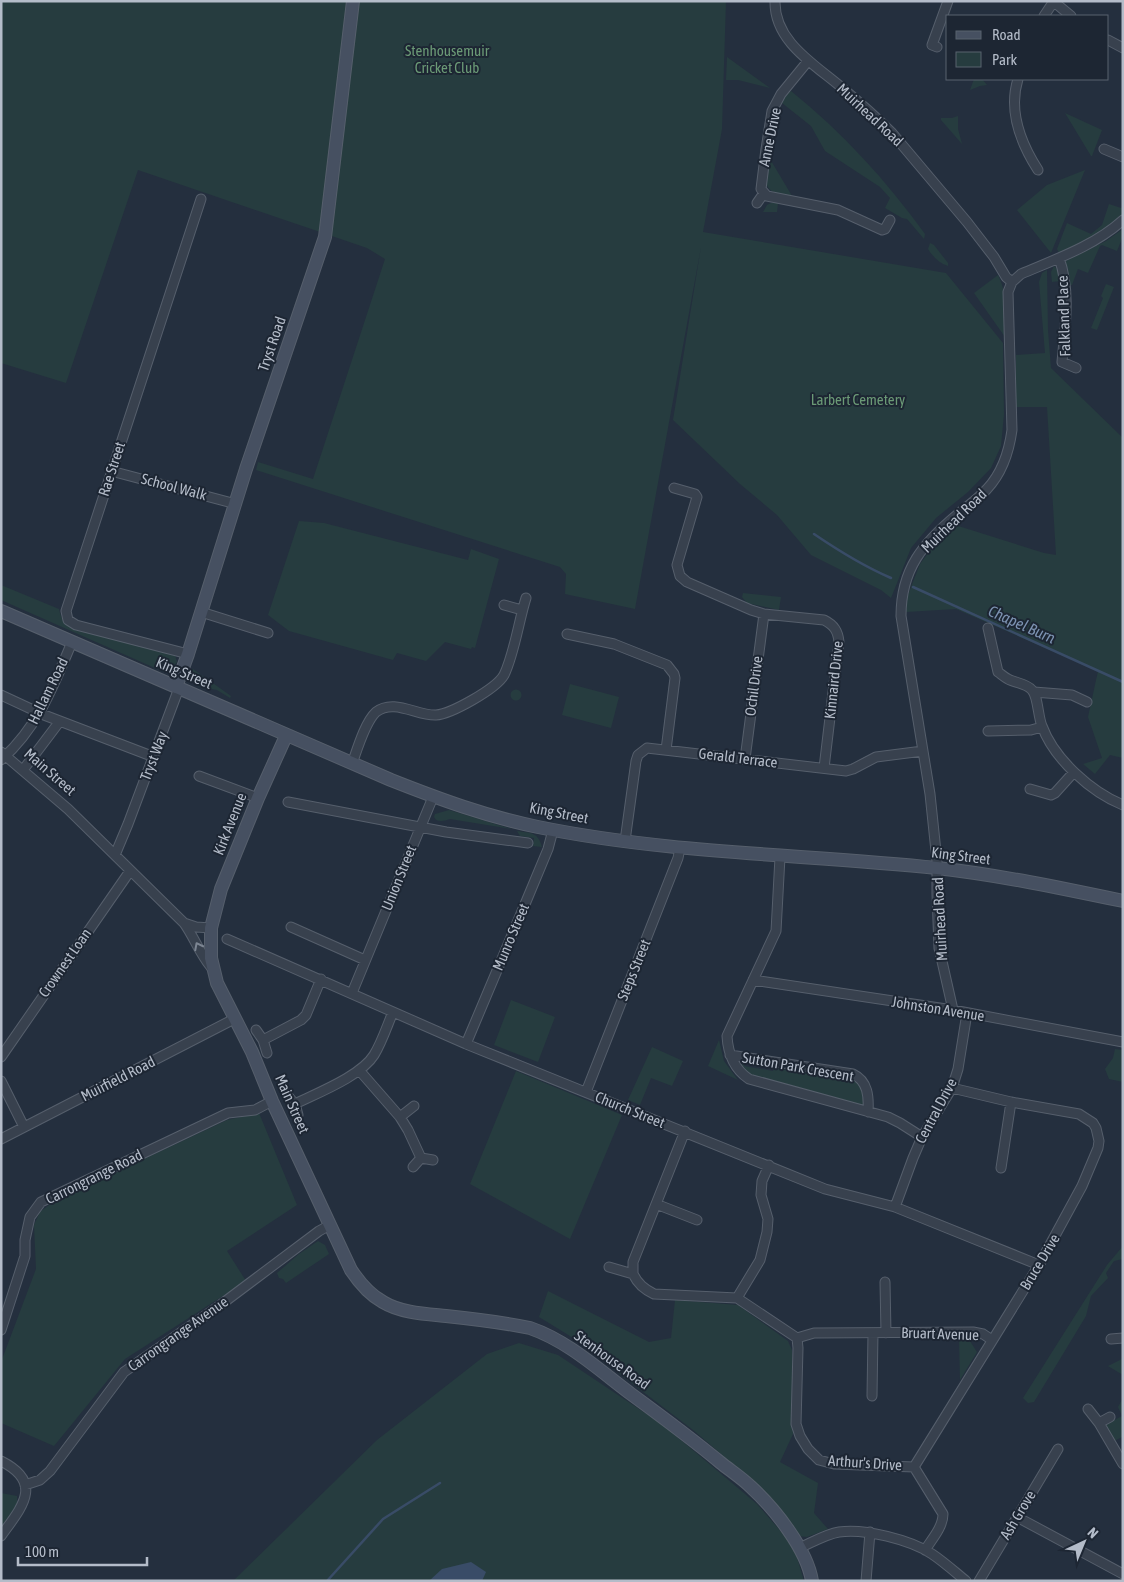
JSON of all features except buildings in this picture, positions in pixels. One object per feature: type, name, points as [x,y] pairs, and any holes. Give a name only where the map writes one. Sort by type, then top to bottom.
[{"type":"street","name":"Tryst Road","points":[[177,688],[325,237],[353,1]]},
{"type":"street","name":"Muirhead Road","points":[[775,1],[777,17],[781,27],[793,45],[808,61],[880,120],[967,222],[1012,282],[1008,292],[1012,430],[1010,448],[1003,465],[987,489],[924,546],[910,569],[901,598],[901,616],[930,794],[937,868],[939,948],[953,1010]]},
{"type":"street","points":[[937,47],[932,45],[948,1]]},
{"type":"street","points":[[1045,15],[1054,1],[1070,15]]},
{"type":"street","points":[[1109,41],[1123,48]]},
{"type":"street","name":"Anne Drive","points":[[764,193],[761,184],[772,111],[781,94],[808,61]]},
{"type":"street","points":[[1018,80],[1014,90],[1013,106],[1015,117],[1029,156],[1038,170]]},
{"type":"street","points":[[1104,149],[1123,157]]},
{"type":"street","points":[[757,203],[764,193],[774,198],[838,210],[882,230],[885,229],[890,220]]},
{"type":"street","name":"Rae Street","points":[[188,654],[76,625],[68,620],[66,616],[67,607],[201,198]]},
{"type":"street","points":[[1012,282],[1021,274],[1089,245],[1123,220]]},
{"type":"street","name":"Falkland Place","points":[[1059,258],[1066,304],[1062,362],[1076,368]]},
{"type":"street","name":"School Walk","points":[[111,471],[236,504]]},
{"type":"street","name":"Kinnaird Drive","points":[[674,488],[695,494],[696,497],[677,566],[680,576],[687,582],[764,614],[824,620],[831,623],[839,635],[824,768]]},
{"type":"street","points":[[352,764],[369,721],[377,712],[388,708],[400,707],[430,715],[438,715],[460,706],[499,682],[508,665],[526,598]]},
{"type":"street","points":[[504,605],[522,610]]},
{"type":"street","name":"King Street","points":[[1,611],[352,764],[433,796],[501,817],[553,830],[680,848],[937,868],[1027,881],[1123,901]]},
{"type":"street","points":[[201,612],[268,633]]},
{"type":"street","name":"Ochil Drive","points":[[745,759],[764,614]]},
{"type":"street","points":[[992,633],[998,672],[1008,679],[1028,686],[1034,692],[1042,727],[1055,748],[1074,772],[1100,794],[1123,805]]},
{"type":"street","points":[[567,634],[614,644],[671,668],[675,678],[666,750]]},
{"type":"street","name":"Hallam Road","points":[[3,756],[25,736],[40,713],[72,642]]},
{"type":"street","name":"Tryst Way","points":[[115,854],[154,757],[177,688]]},
{"type":"street","points":[[1034,692],[1072,694],[1087,702]]},
{"type":"street","points":[[2,698],[154,757]]},
{"type":"street","points":[[23,770],[60,721]]},
{"type":"street","points":[[994,732],[1031,730],[1042,727]]},
{"type":"street","name":"Kirk Avenue","points":[[211,928],[221,890],[258,798],[286,736]]},
{"type":"street","name":"Gerald Terrace","points":[[625,841],[638,755],[647,748],[850,770],[876,757],[923,751]]},
{"type":"street","name":"Main Street","points":[[3,756],[23,770],[50,794],[115,854],[184,923],[206,961],[213,969]]},
{"type":"street","points":[[1030,789],[1051,795],[1074,772]]},
{"type":"street","points":[[199,776],[258,798]]},
{"type":"street","name":"Union Street","points":[[352,993],[433,796]]},
{"type":"street","points":[[288,802],[420,827],[528,844]]},
{"type":"street","name":"Munro Street","points":[[466,1044],[548,848],[553,830]]},
{"type":"street","name":"Steps Street","points":[[586,1092],[678,858],[680,848]]},
{"type":"street","name":"Sutton Park Crescent","points":[[780,857],[776,931],[727,1036],[730,1055],[736,1068],[749,1079],[868,1112],[900,1123],[922,1137]]},
{"type":"street","name":"Crownest Loan","points":[[1,1056],[130,871]]},
{"type":"street","points":[[184,923],[196,927],[211,928]]},
{"type":"street","points":[[291,927],[366,960]]},
{"type":"street","name":"Main Street","points":[[211,928],[210,940],[213,969],[217,983],[252,1052],[272,1101],[342,1252]]},
{"type":"street","name":"Church Street","points":[[227,939],[466,1044],[769,1166],[832,1191],[895,1207],[1039,1265]]},
{"type":"street","points":[[263,1040],[301,1020],[306,1015],[321,980]]},
{"type":"street","name":"Johnston Avenue","points":[[753,980],[953,1010],[1123,1042]]},
{"type":"street","points":[[295,1104],[334,1085],[359,1070],[373,1056],[393,1012]]},
{"type":"street","name":"Central Drive","points":[[895,1207],[922,1137],[952,1088],[958,1069],[967,1013]]},
{"type":"street","name":"Muirfield Road","points":[[2,1137],[24,1128],[234,1018]]},
{"type":"street","points":[[256,1030],[263,1040],[267,1053]]},
{"type":"street","name":"Sutton Park Crescent","points":[[730,1055],[853,1074],[865,1083],[869,1104],[868,1112]]},
{"type":"street","points":[[359,1070],[400,1117],[421,1158]]},
{"type":"street","points":[[1,1081],[24,1128]]},
{"type":"street","name":"Bruce Drive","points":[[914,1467],[1039,1265],[1082,1186],[1098,1148],[1098,1133],[1093,1123],[1079,1114],[1010,1102],[952,1088]]},
{"type":"street","points":[[288,1096],[295,1104],[298,1115]]},
{"type":"street","name":"Carrongrange Road","points":[[1,1330],[25,1256],[25,1240],[30,1217],[41,1202],[228,1113],[255,1110],[272,1101]]},
{"type":"street","points":[[1001,1168],[1010,1102]]},
{"type":"street","points":[[400,1117],[414,1106]]},
{"type":"street","points":[[685,1131],[633,1262],[633,1274],[637,1282],[645,1290],[654,1294],[737,1298],[797,1338]]},
{"type":"street","points":[[421,1158],[433,1160]]},
{"type":"street","points":[[413,1167],[421,1158]]},
{"type":"street","points":[[737,1298],[760,1260],[767,1232],[768,1219],[762,1195],[762,1181],[769,1166]]},
{"type":"street","points":[[656,1204],[696,1220]]},
{"type":"street","name":"Carrongrange Avenue","points":[[25,1485],[40,1480],[50,1471],[124,1372],[330,1225]]},
{"type":"street","name":"Stenhouse Road","points":[[342,1252],[358,1279],[376,1297],[389,1305],[414,1312],[520,1326],[556,1339],[688,1436],[751,1487],[769,1506],[799,1548],[808,1565],[812,1581]]},
{"type":"street","points":[[609,1267],[633,1274]]},
{"type":"street","name":"Bruart Avenue","points":[[885,1282],[886,1333]]},
{"type":"street","name":"Bruart Avenue","points":[[797,1338],[814,1333],[973,1332],[983,1334],[992,1340]]},
{"type":"street","points":[[872,1396],[873,1333]]},
{"type":"street","name":"Arthur's Drive","points":[[797,1338],[796,1424],[800,1436],[808,1449],[819,1460],[834,1464],[914,1467],[943,1514],[943,1520],[925,1550]]},
{"type":"street","points":[[1111,1339],[1123,1338]]},
{"type":"street","points":[[1088,1409],[1099,1423],[1123,1464]]},
{"type":"street","points":[[1099,1423],[1110,1417]]},
{"type":"street","name":"Ash Grove","points":[[979,1581],[1058,1449]]},
{"type":"street","points":[[1,1462],[14,1469],[25,1485],[23,1506],[1,1536]]},
{"type":"street","points":[[1017,1517],[1123,1574]]},
{"type":"street","points":[[799,1548],[836,1532],[854,1530],[870,1532],[925,1550],[940,1559],[966,1581]]},
{"type":"street","points":[[866,1581],[870,1532]]},
{"type":"green space","points":[[1,1],[726,1],[722,129],[703,232],[946,273],[1003,343],[1004,414],[1001,446],[991,468],[968,492],[936,518],[911,548],[891,598],[881,590],[811,555],[777,515],[740,484],[673,420],[701,247],[635,609],[565,594],[566,574],[560,567],[256,470],[258,462],[313,479],[385,259],[367,248],[138,170],[66,383],[1,363]]},
{"type":"green space","points":[[727,57],[770,88],[738,80],[726,80]]},
{"type":"green space","points":[[974,80],[983,80],[987,85],[980,86],[970,90]]},
{"type":"green space","points":[[791,91],[846,140],[879,176],[925,234],[924,239],[907,219],[885,208],[890,198],[880,187],[825,151],[811,126],[782,103]]},
{"type":"green space","points":[[1065,113],[1102,130],[1092,156],[1091,156]]},
{"type":"green space","points":[[958,116],[958,129],[962,144],[941,120],[941,118]]},
{"type":"green space","points":[[770,159],[792,196],[773,192],[768,187],[766,183]]},
{"type":"green space","points":[[1085,170],[1051,253],[1017,210],[1047,185]]},
{"type":"green space","points":[[778,203],[777,212],[763,212],[767,205]]},
{"type":"green space","points":[[1109,204],[1121,208],[1123,206],[1123,214],[1101,231],[1059,253],[1057,249],[1067,223],[1091,234],[1102,225]]},
{"type":"green space","points":[[1123,229],[1123,236],[1117,251],[1102,245],[1100,246],[1088,273],[1078,269],[1072,285],[1070,285],[1066,261],[1106,241]]},
{"type":"green space","points":[[930,243],[934,245],[948,263],[948,266],[932,255],[928,249]]},
{"type":"green space","points":[[1054,266],[1058,270],[1060,281],[1052,282],[1051,272]]},
{"type":"green space","points":[[1047,270],[1051,368],[1123,438],[1123,758],[1110,755],[1095,774],[1083,764],[1102,758],[1088,717],[1098,671],[956,609],[906,612],[906,600],[920,564],[952,524],[1044,553],[1056,555],[1047,407],[1016,407],[1016,355],[1045,353],[1039,282],[1042,273]]},
{"type":"green space","points":[[998,275],[1005,298],[1005,337],[974,293]]},
{"type":"green space","points":[[1106,284],[1114,287],[1097,330],[1091,328],[1103,298],[1101,296]]},
{"type":"green space","points":[[299,521],[324,523],[468,560],[471,549],[499,559],[475,648],[472,647],[471,649],[445,642],[426,661],[397,653],[393,660],[289,631],[268,615]]},
{"type":"green space","points":[[1,585],[59,609],[64,621],[73,628],[175,655],[177,662],[172,668],[164,672],[1,600]]},
{"type":"green space","points":[[743,593],[781,597],[779,610],[747,603],[742,597]]},
{"type":"green space","points":[[193,669],[231,696],[230,698],[217,690],[197,686],[189,672]]},
{"type":"green space","points":[[570,684],[619,697],[611,728],[562,715]]},
{"type":"green space","points":[[516,689],[522,695],[516,701],[510,695]]},
{"type":"green space","points":[[449,810],[512,829],[450,819],[439,821],[435,819],[435,814]]},
{"type":"green space","points":[[517,831],[533,834],[538,838],[542,847],[533,846],[534,838],[520,836]]},
{"type":"green space","points":[[511,1000],[555,1017],[538,1062],[494,1045]]},
{"type":"green space","points":[[719,1040],[724,1061],[738,1080],[708,1066]]},
{"type":"green space","points":[[652,1047],[683,1061],[672,1086],[651,1078],[640,1105],[628,1100]]},
{"type":"green space","points":[[1115,1049],[1123,1050],[1123,1082],[1109,1079],[1105,1069],[1113,1058]]},
{"type":"green space","points":[[746,1060],[744,1066],[773,1071],[775,1065],[780,1069],[844,1078],[852,1077],[860,1085],[865,1101],[862,1105],[747,1075],[736,1061]]},
{"type":"green space","points":[[516,1071],[622,1115],[570,1239],[470,1184]]},
{"type":"green space","points":[[259,1113],[297,1205],[227,1251],[246,1281],[125,1359],[54,1446],[1,1423],[1,1362],[36,1269],[34,1225],[40,1212],[53,1202],[227,1120]]},
{"type":"green space","points":[[318,1241],[325,1245],[329,1254],[286,1283],[283,1279],[279,1278],[277,1273]]},
{"type":"green space","points":[[1123,1246],[1123,1259],[1114,1261],[1106,1273],[1108,1278],[1091,1296],[1086,1316],[1034,1402],[1028,1403],[1023,1398],[1107,1265]]},
{"type":"green space","points":[[548,1291],[649,1342],[671,1338],[675,1300],[738,1305],[788,1341],[792,1350],[793,1434],[780,1462],[818,1483],[814,1513],[828,1529],[807,1537],[797,1536],[755,1483],[693,1430],[570,1336],[539,1317]]},
{"type":"green space","points":[[968,1338],[977,1352],[960,1380],[959,1339]]},
{"type":"green space","points":[[519,1343],[558,1355],[663,1425],[757,1504],[784,1535],[796,1554],[804,1581],[233,1581],[377,1440],[487,1354]]},
{"type":"green space","points":[[1123,1359],[1123,1375],[1108,1366]]},
{"type":"green space","points":[[1123,1398],[1123,1438],[1114,1441],[1107,1428],[1107,1424],[1122,1416],[1118,1407]]},
{"type":"green space","points":[[1,1493],[17,1496],[17,1506],[1,1530]]},
{"type":"water","points":[[471,1562],[486,1572],[482,1581],[429,1581],[442,1569]]},
{"type":"waterway","name":"Chapel Burn","points":[[814,534],[851,558],[891,578]]},
{"type":"waterway","name":"Chapel Burn","points":[[913,587],[1123,682]]},
{"type":"waterway","points":[[327,1581],[383,1519],[440,1483]]},
{"type":"park label","name":"Stenhousemuir Cricket Club","points":[[447,60]]},
{"type":"park label","name":"Larbert Cemetery","points":[[858,400]]}]
